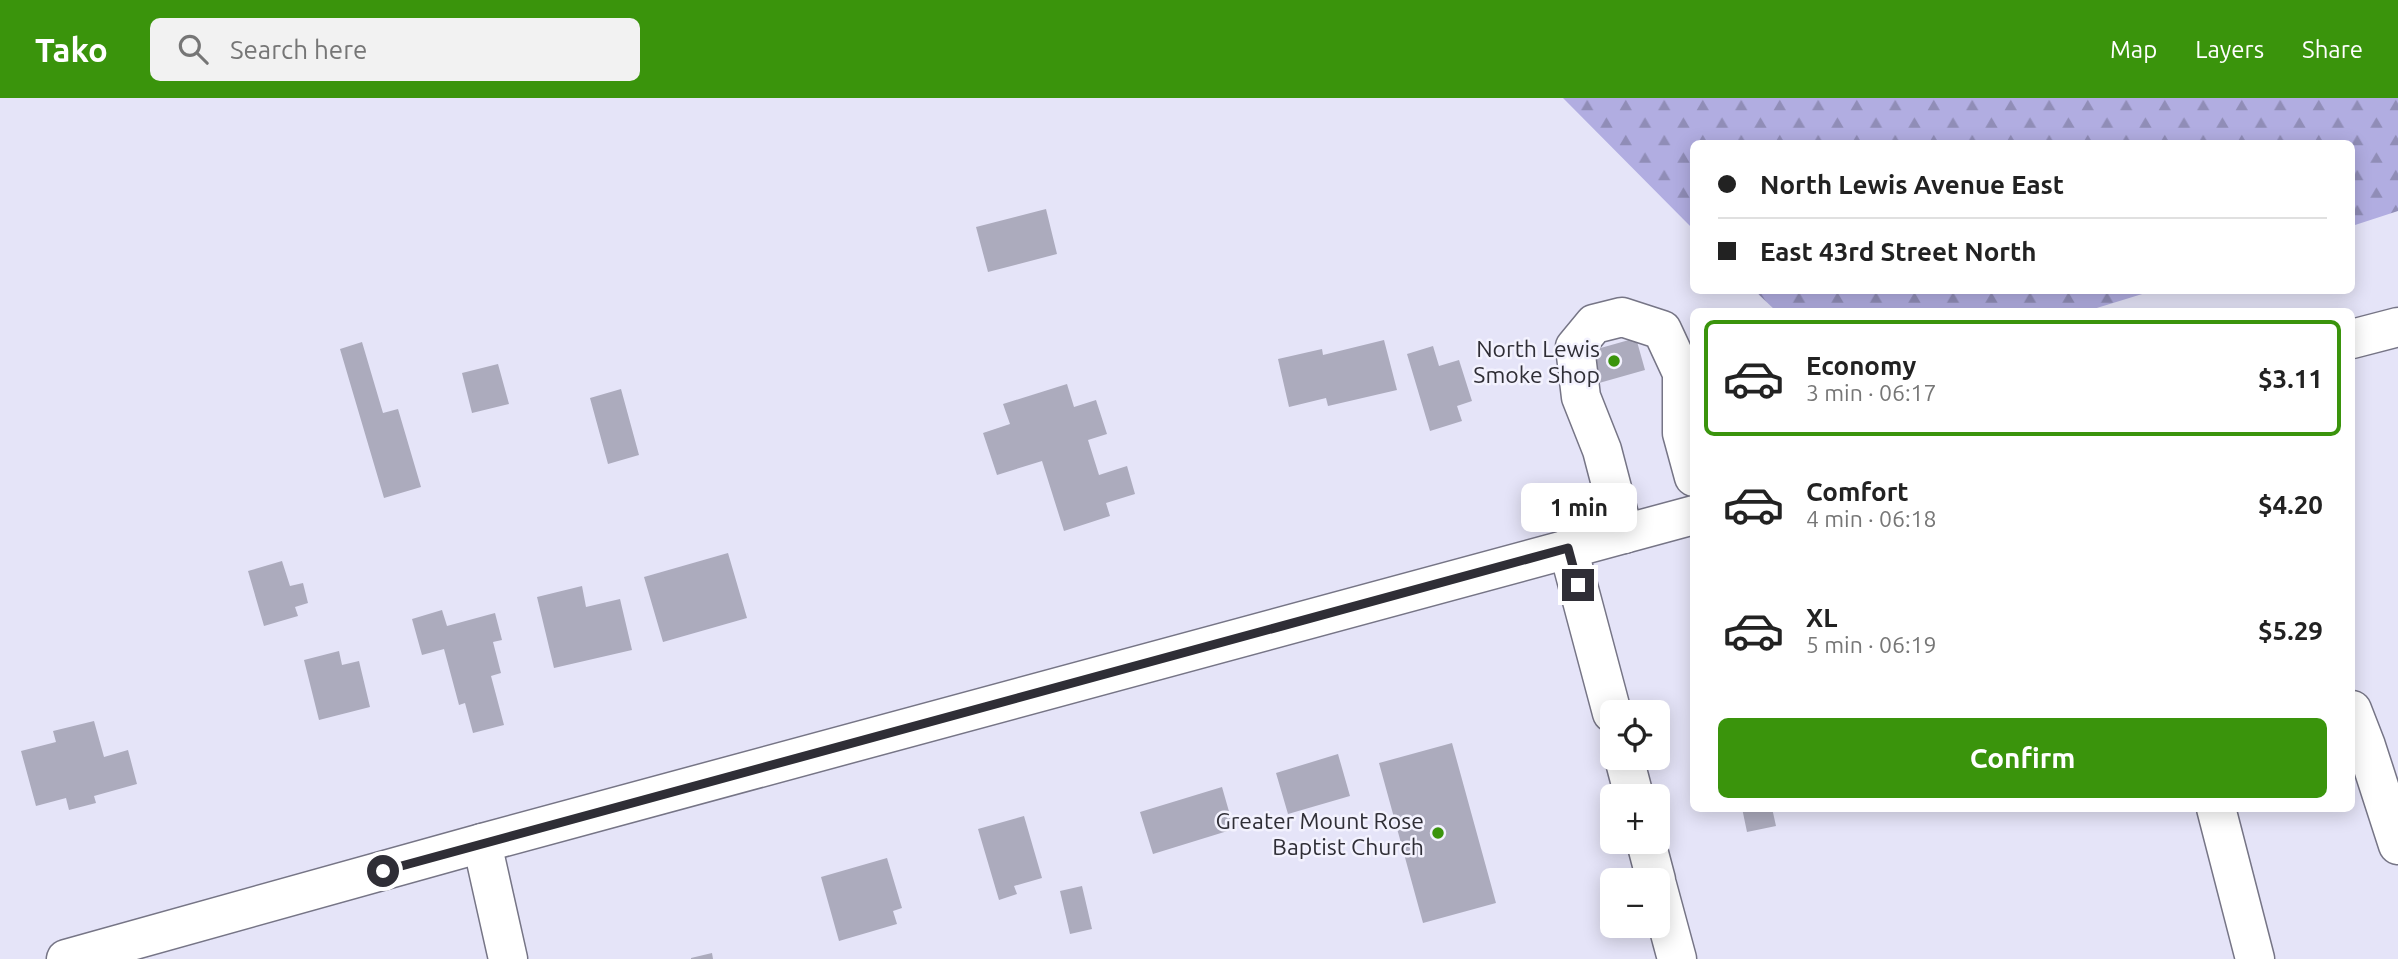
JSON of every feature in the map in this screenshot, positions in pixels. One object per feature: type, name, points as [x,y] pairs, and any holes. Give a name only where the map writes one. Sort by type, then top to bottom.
[{"type":"main road","points":[[1624,534],[1602,450],[1581,397],[1575,347],[1594,324],[1622,317],[1662,330],[1682,373],[1682,433],[1690,462]]},
{"type":"main road","points":[[2355,338],[2398,327]]},
{"type":"main road","points":[[66,959],[482,843],[1690,517]]},
{"type":"main road","points":[[1568,548],[1609,700]]},
{"type":"main road","points":[[2355,717],[2367,746],[2398,845]]},
{"type":"main road","points":[[2217,812],[2255,959]]},
{"type":"main road","points":[[482,843],[508,959]]},
{"type":"main road","points":[[1670,932],[1677,959]]},
{"type":"green space","points":[[1563,98],[2398,98],[2398,211],[2355,225],[2355,140],[1690,140],[1690,226]]},
{"type":"green space","points":[[1758,294],[2142,294],[2097,308],[1773,308]]},
{"type":"building","points":[[1046,209],[1057,254],[988,272],[976,227]]},
{"type":"building","name":"North Lewis Smoke Shop","points":[[1636,338],[1645,370],[1592,385],[1583,353]]},
{"type":"building","points":[[1384,340],[1397,390],[1328,406],[1326,398],[1289,407],[1278,359],[1322,349],[1323,355]]},
{"type":"building","points":[[362,342],[383,413],[398,409],[421,487],[384,498],[340,349]]},
{"type":"building","points":[[1433,346],[1439,366],[1459,360],[1472,401],[1457,406],[1462,421],[1430,431],[1407,354]]},
{"type":"building","points":[[498,364],[509,404],[472,413],[462,373]]},
{"type":"building","points":[[1067,384],[1074,407],[1096,400],[1107,434],[1088,440],[1099,475],[1127,466],[1135,494],[1106,503],[1110,516],[1064,531],[1042,461],[997,475],[983,433],[1010,424],[1003,404]]},
{"type":"building","points":[[621,389],[639,455],[608,464],[590,398]]},
{"type":"building","points":[[728,553],[747,618],[663,642],[644,577]]},
{"type":"building","points":[[282,561],[290,586],[303,583],[308,603],[295,607],[298,616],[264,626],[248,571]]},
{"type":"building","points":[[582,586],[586,607],[620,599],[632,650],[554,668],[537,597]]},
{"type":"building","points":[[442,610],[447,626],[495,613],[502,640],[493,642],[501,673],[491,676],[504,725],[473,733],[465,703],[459,705],[444,649],[422,655],[412,619]]},
{"type":"building","points":[[339,651],[342,665],[359,661],[370,707],[319,720],[304,660]]},
{"type":"building","points":[[94,721],[104,757],[128,750],[137,784],[94,796],[96,803],[69,810],[66,798],[36,806],[21,751],[56,742],[53,731]]},
{"type":"building","name":"Greater Mount Rose Baptist Church","points":[[1452,743],[1496,903],[1423,923],[1379,763]]},
{"type":"building","points":[[1338,754],[1350,796],[1288,814],[1276,773]]},
{"type":"building","points":[[1222,787],[1234,829],[1153,854],[1140,812]]},
{"type":"building","points":[[1743,812],[1773,812],[1776,826],[1747,832]]},
{"type":"building","points":[[1024,816],[1042,878],[1014,886],[1017,894],[999,900],[978,829]]},
{"type":"building","points":[[887,858],[902,908],[893,911],[897,924],[839,941],[821,877]]},
{"type":"building","points":[[1082,886],[1092,929],[1070,934],[1060,891]]},
{"type":"building","points":[[712,953],[713,959],[691,959],[691,958]]},
{"type":"place","name":"North Lewis Smoke Shop","points":[[1614,361]]},
{"type":"place","name":"Greater Mount Rose Baptist Church","points":[[1438,833]]},
{"type":"route","points":[[383,871],[1568,548],[1578,585]]}]
